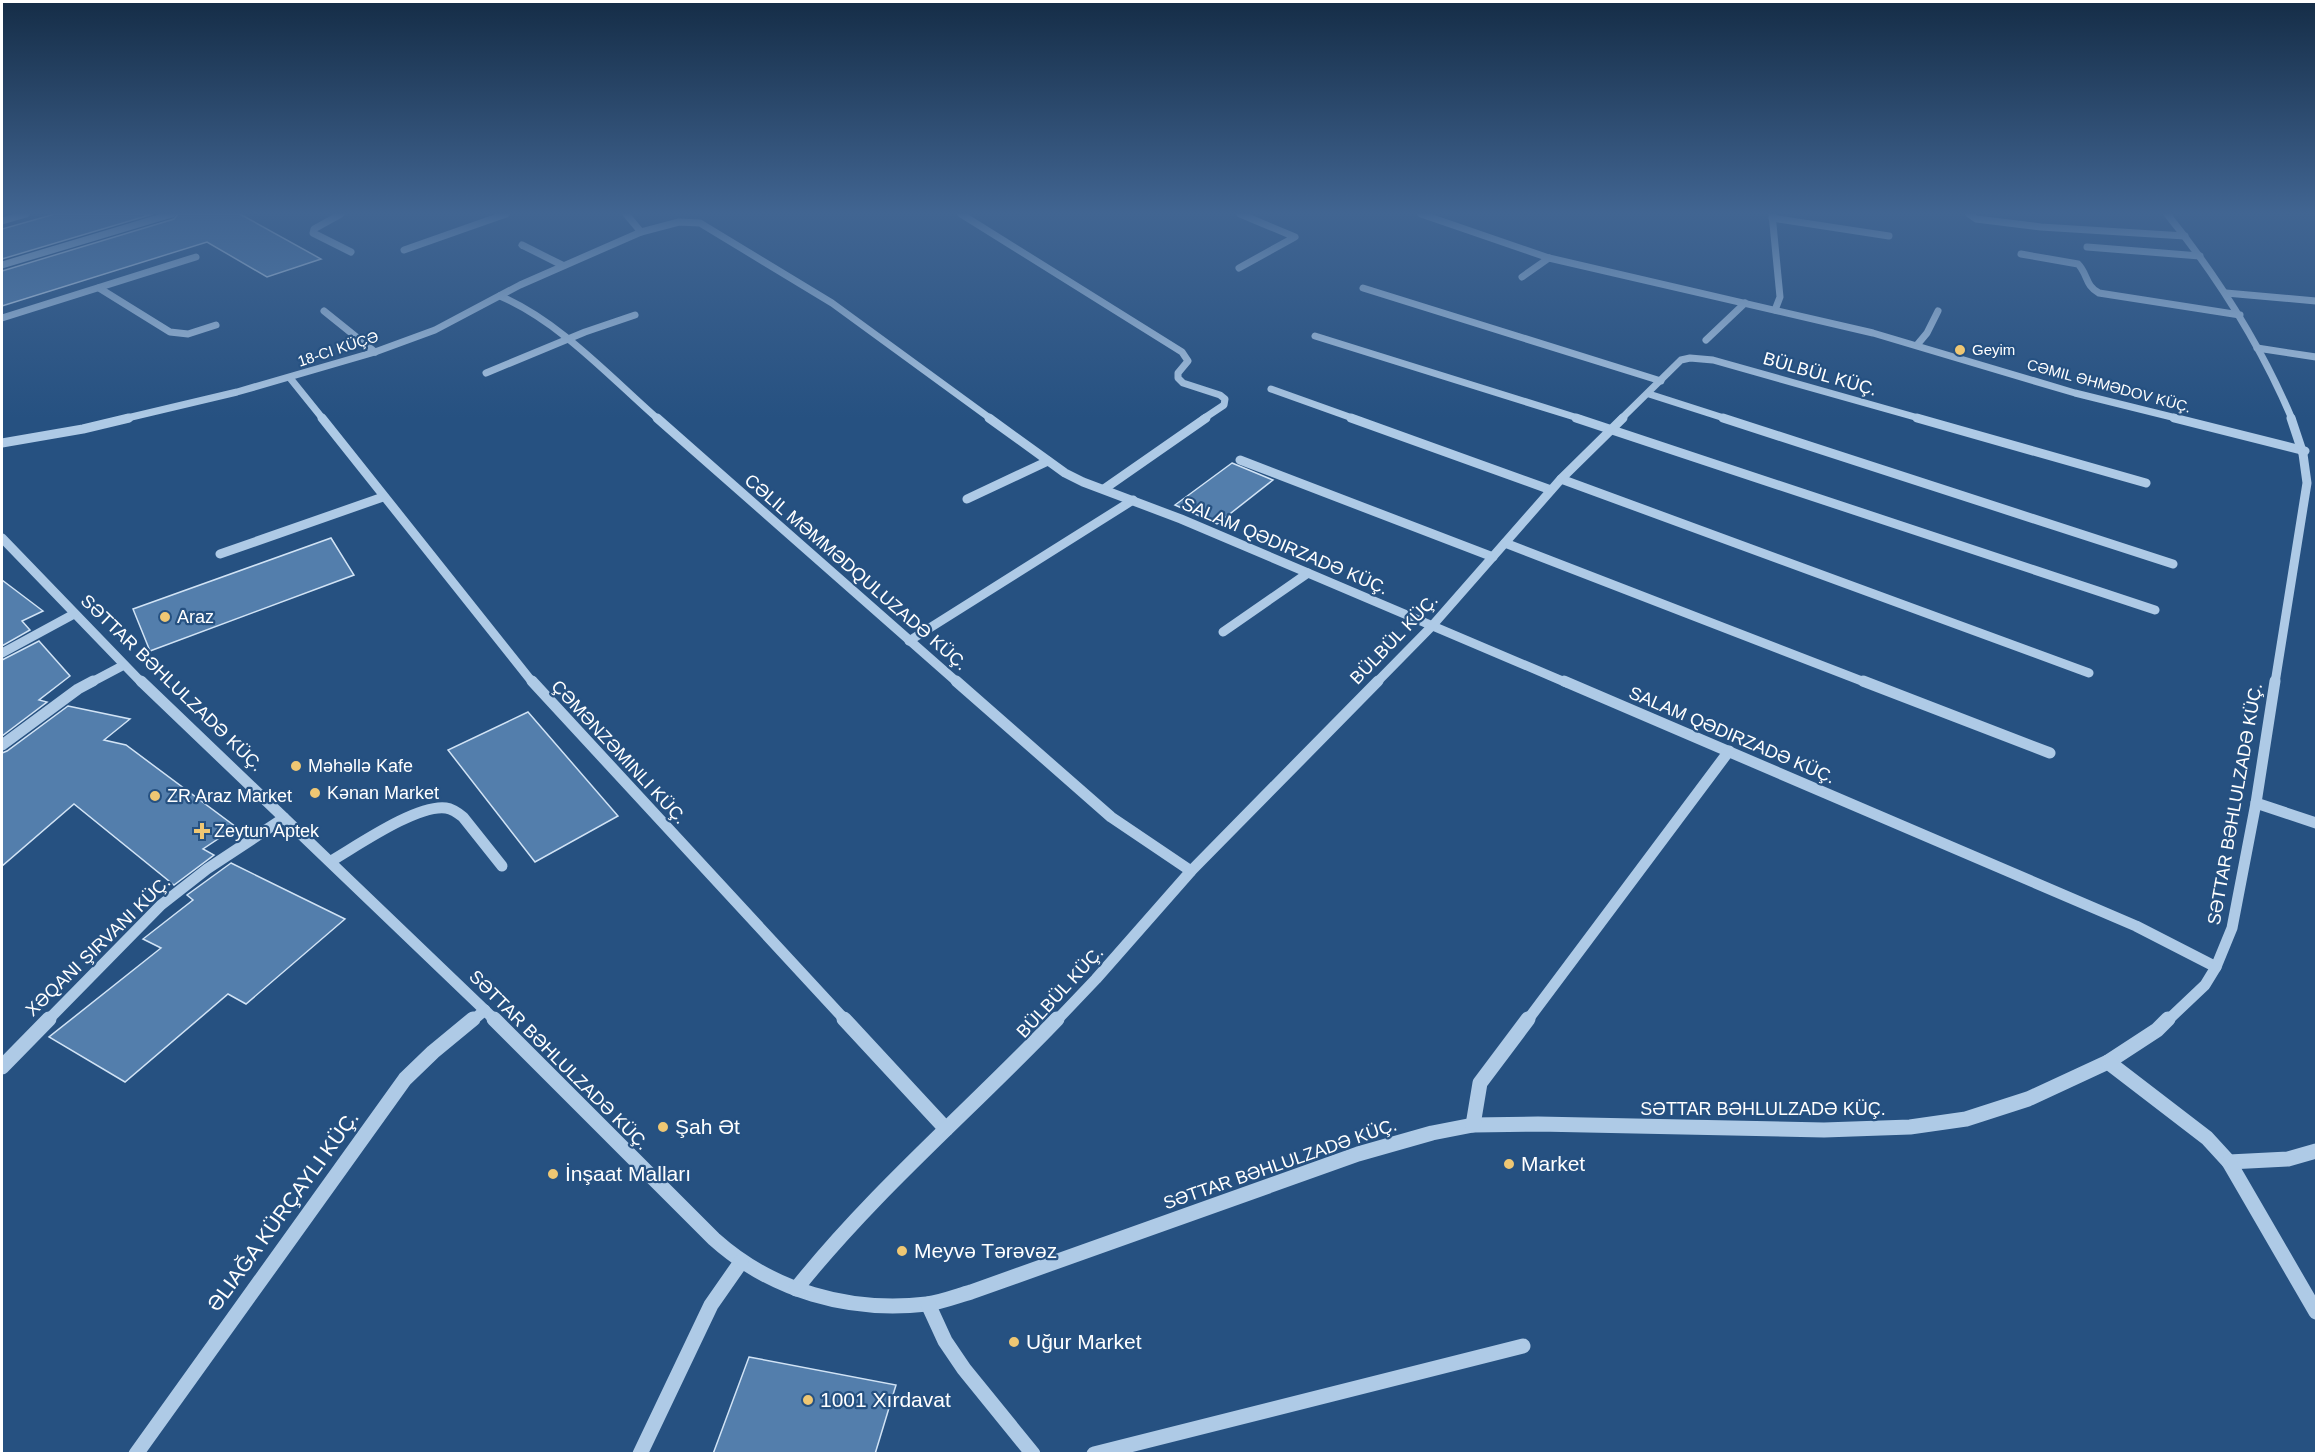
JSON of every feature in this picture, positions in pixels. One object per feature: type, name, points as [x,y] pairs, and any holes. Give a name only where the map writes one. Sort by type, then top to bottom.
[{"type":"street","points":[[2,318],[118,282]]},
{"type":"street","name":"18-CI KÜÇƏ","points":[[2,443],[83,429],[290,378],[375,352],[435,330],[528,282]]},
{"type":"street","name":"SALAM QƏDIRZADƏ KÜÇ.","points":[[797,282],[832,303],[1065,473],[1729,751],[2136,926],[2216,967]]},
{"type":"street","points":[[1070,282],[1182,352],[1188,360],[1178,373],[1178,378],[1183,383],[1220,395],[1225,399],[1224,405],[1104,489]]},
{"type":"street","name":"CƏMIL ƏHMƏDOV KÜÇ.","points":[[1653,282],[1917,345],[2076,393],[2305,451]]},
{"type":"street","points":[[1775,310],[1780,297],[1779,282]]},
{"type":"street","points":[[2085,282],[2091,290],[2099,293],[2240,315]]},
{"type":"street","name":"SƏTTAR BƏHLULZADƏ KÜÇ.","points":[[4,543],[124,665],[485,1010],[714,1239],[741,1262],[796,1289],[873,1306],[928,1304],[971,1292],[1358,1154],[1432,1133],[1473,1125],[1538,1124],[1824,1130],[1910,1127],[1966,1119],[2028,1099],[2108,1062],[2157,1030],[2205,985],[2216,967],[2232,928],[2312,485],[2305,451],[2293,420],[2240,315],[2219,282]]},
{"type":"street","points":[[99,288],[178,335],[191,334],[216,326]]},
{"type":"street","points":[[1363,288],[1661,381]]},
{"type":"street","points":[[2226,292],[2316,301]]},
{"type":"street","name":"CƏLIL MƏMMƏDQULUZADƏ KÜÇ.","points":[[500,296],[523,306],[567,339],[1111,817],[1191,871]]},
{"type":"street","points":[[1706,340],[1745,303]]},
{"type":"street","points":[[324,311],[375,352]]},
{"type":"street","points":[[1917,345],[1927,333],[1938,311]]},
{"type":"street","points":[[486,373],[567,339],[635,315]]},
{"type":"street","points":[[1315,336],[1612,429],[2155,610]]},
{"type":"street","points":[[2257,348],[2316,357]]},
{"type":"street","name":"BÜLBÜL KÜÇ.","points":[[796,1289],[832,1244],[867,1206],[1018,1060],[1096,979],[1191,871],[1432,626],[1551,490],[1681,360],[1690,358],[1713,360],[2146,483]]},
{"type":"street","name":"ÇƏMƏNZƏMINLI KÜÇ.","points":[[290,378],[542,693],[946,1129]]},
{"type":"street","points":[[1271,389],[1551,490]]},
{"type":"street","points":[[1649,394],[2173,564]]},
{"type":"street","points":[[1240,460],[1492,557]]},
{"type":"street","points":[[967,499],[1048,461]]},
{"type":"street","points":[[1562,479],[2089,673]]},
{"type":"street","points":[[220,554],[383,497]]},
{"type":"street","points":[[909,641],[1134,500]]},
{"type":"street","points":[[1505,543],[2050,753]]},
{"type":"street","points":[[1223,632],[1308,573]]},
{"type":"street","points":[[2,653],[74,614]]},
{"type":"street","points":[[2,745],[78,689],[124,665]]},
{"type":"street","points":[[1473,1125],[1480,1083],[1729,751]]},
{"type":"street","points":[[2256,803],[2316,823]]},
{"type":"street","points":[[331,861],[420,812],[441,807],[456,810],[502,866]]},
{"type":"street","name":"XƏQANI ŞIRVANI KÜÇ.","points":[[2,1067],[161,905],[207,869],[284,818]]},
{"type":"street","points":[[136,1454],[405,1079],[433,1052],[485,1010]]},
{"type":"street","points":[[2108,1062],[2206,1138],[2229,1162],[2316,1312]]},
{"type":"street","points":[[2229,1162],[2288,1158],[2316,1151]]},
{"type":"street","points":[[640,1454],[711,1305],[741,1262]]},
{"type":"street","points":[[928,1304],[945,1341],[964,1369],[1033,1454]]},
{"type":"street","points":[[1094,1454],[1523,1346]]},
{"type":"building","points":[[2,282],[79,282],[2,306]]},
{"type":"building","points":[[1232,463],[1273,480],[1217,524],[1175,505]]},
{"type":"building","points":[[331,538],[354,575],[150,651],[133,609]]},
{"type":"building","points":[[2,580],[43,611],[22,621],[30,630],[2,646]]},
{"type":"building","points":[[39,641],[70,676],[39,700],[47,702],[2,736],[2,660]]},
{"type":"building","points":[[68,706],[130,719],[104,740],[126,745],[236,827],[203,849],[214,855],[174,885],[74,804],[2,866],[2,753]]},
{"type":"building","points":[[528,712],[618,816],[535,862],[448,750]]},
{"type":"building","points":[[231,863],[345,919],[246,1004],[228,994],[125,1082],[49,1037],[161,948],[143,939],[193,900],[187,895]]},
{"type":"building","points":[[749,1357],[896,1385],[875,1454],[713,1454]]},
{"type":"place","name":"Geyim","points":[[1960,350]]},
{"type":"place","name":"Araz","points":[[165,617]]},
{"type":"place","name":"Məhəllə Kafe","points":[[296,766]]},
{"type":"place","name":"Kənan Market","points":[[315,793]]},
{"type":"place","name":"ZR Araz Market","points":[[155,796]]},
{"type":"place","name":"Zeytun Aptek","points":[[202,831]]},
{"type":"place","name":"Şah Ət","points":[[663,1127]]},
{"type":"place","name":"Market","points":[[1509,1164]]},
{"type":"place","name":"İnşaat Malları","points":[[553,1174]]},
{"type":"place","name":"Meyvə Tərəvəz","points":[[902,1251]]},
{"type":"place","name":"Uğur Market","points":[[1014,1342]]},
{"type":"place","name":"1001 Xırdavat","points":[[808,1400]]}]
